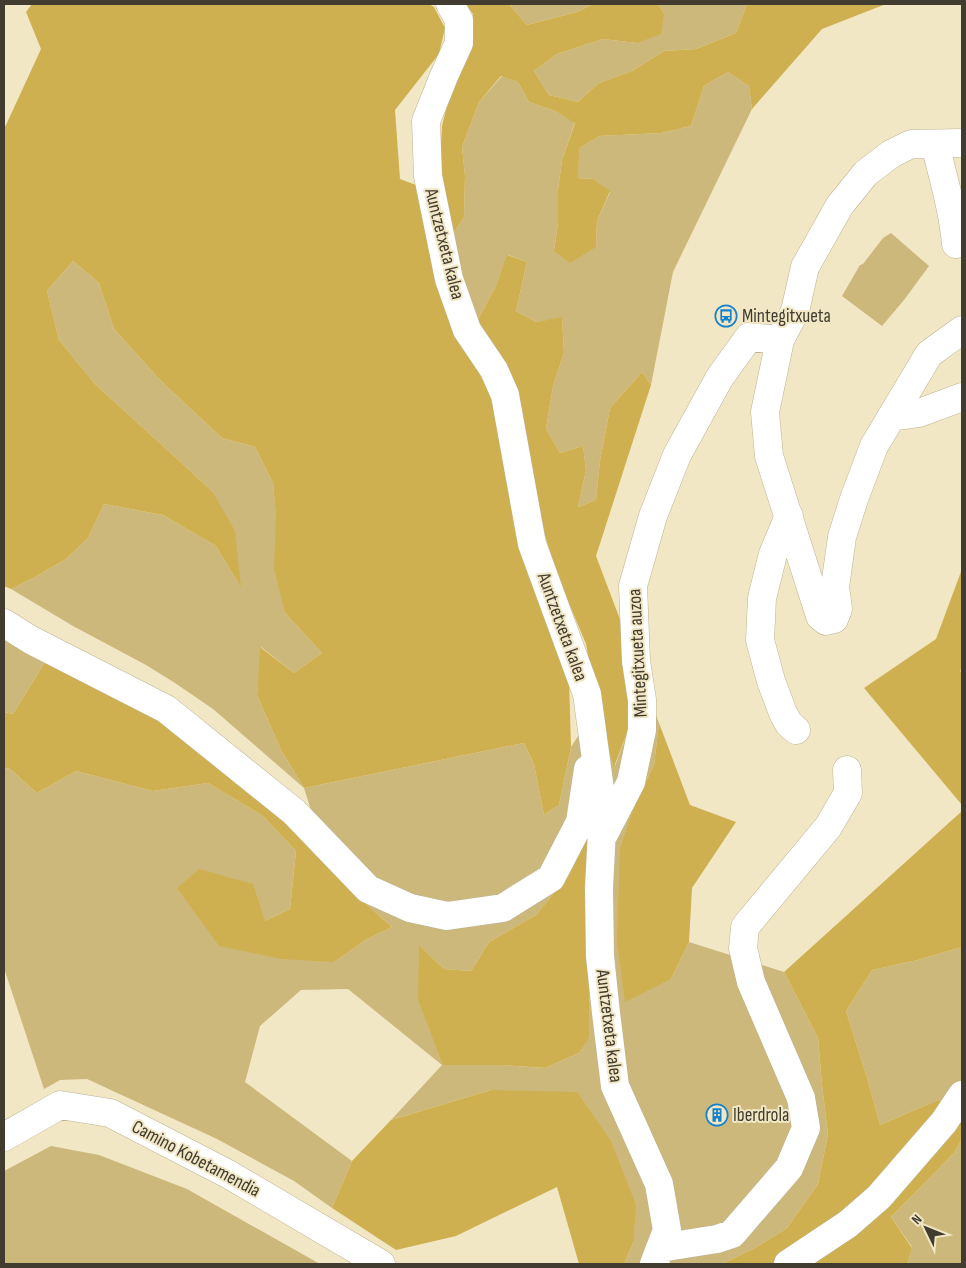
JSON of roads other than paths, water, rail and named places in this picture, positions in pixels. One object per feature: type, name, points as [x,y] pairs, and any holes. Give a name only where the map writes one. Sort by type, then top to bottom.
[{"type":"street","name":"Auntzetxeta kalea","points":[[450,4],[459,20],[459,43],[426,121],[428,176],[449,279],[467,330],[494,370],[504,395],[532,544],[587,694],[602,812],[599,888],[600,956],[615,1086],[659,1184],[667,1230],[657,1256]]},
{"type":"street","points":[[962,143],[911,144],[891,154],[866,173],[840,205],[805,268],[795,311],[780,340],[765,412],[770,456],[820,616],[826,621],[834,619],[838,608],[835,587],[842,538],[874,446],[929,354],[962,330]]},
{"type":"street","points":[[935,144],[955,230],[956,244],[962,242]]},
{"type":"street","name":"Mintegitxueta auzoa","points":[[601,840],[631,782],[642,730],[642,700],[636,662],[633,586],[653,516],[682,447],[720,377],[749,337],[780,340]]},
{"type":"street","points":[[891,417],[919,413],[962,397]]},
{"type":"street","points":[[789,516],[774,554],[762,598],[760,640],[771,681],[783,713],[789,724],[796,730]]},
{"type":"street","points":[[4,623],[31,640],[166,709],[294,812],[368,890],[410,908],[446,916],[503,908],[551,878],[580,822],[593,735]]},
{"type":"street","points":[[657,1256],[732,1234],[788,1168],[806,1128],[801,1098],[751,982],[743,948],[745,927],[828,827],[848,794],[847,770]]},
{"type":"street","points":[[788,1264],[848,1224],[879,1197],[944,1122],[962,1095]]},
{"type":"street","name":"Camino Kobetamendia","points":[[4,1137],[60,1105],[110,1113],[228,1174],[381,1264]]},
{"type":"place","name":"Mintegitxueta","points":[[726,316]]},
{"type":"place","name":"Iberdrola","points":[[717,1115]]}]
